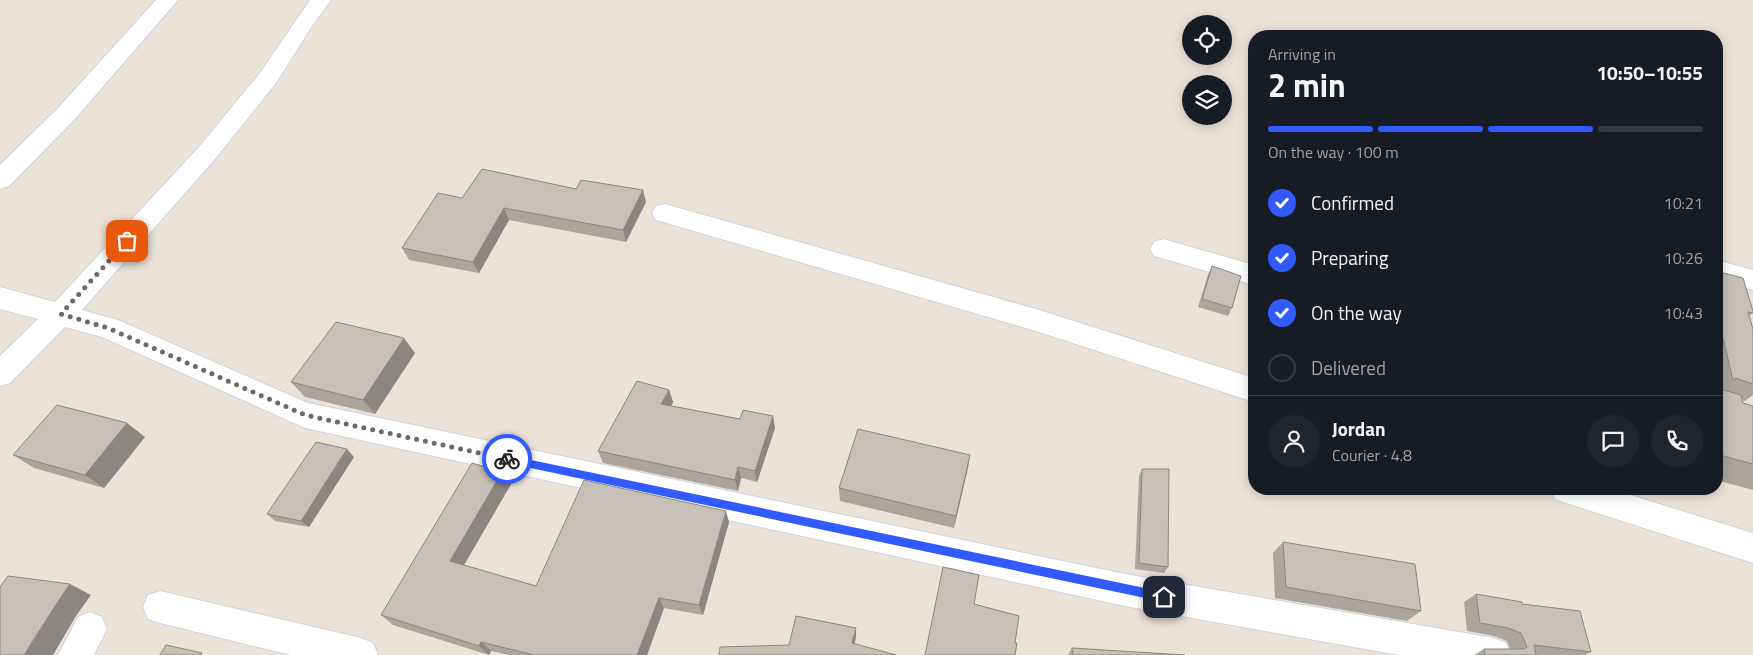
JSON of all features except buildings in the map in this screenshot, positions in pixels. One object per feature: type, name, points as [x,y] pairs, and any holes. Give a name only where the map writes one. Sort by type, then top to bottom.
[{"type":"street","points":[[0,180],[66,114],[168,0]]},
{"type":"street","points":[[0,374],[61,314],[208,153],[268,78],[304,22],[321,0]]},
{"type":"street","points":[[665,214],[1036,320],[1248,388]]},
{"type":"street","points":[[1162,249],[1248,273]]},
{"type":"street","points":[[1723,272],[1753,280]]},
{"type":"street","points":[[0,298],[108,328],[305,415],[1125,590],[1494,655]]},
{"type":"street","points":[[1585,495],[1753,548]]},
{"type":"street","points":[[160,608],[361,655]]},
{"type":"way so far","points":[[127,241],[61,314],[108,328],[305,415],[507,459]]},
{"type":"route","points":[[507,459],[1164,597]]}]
